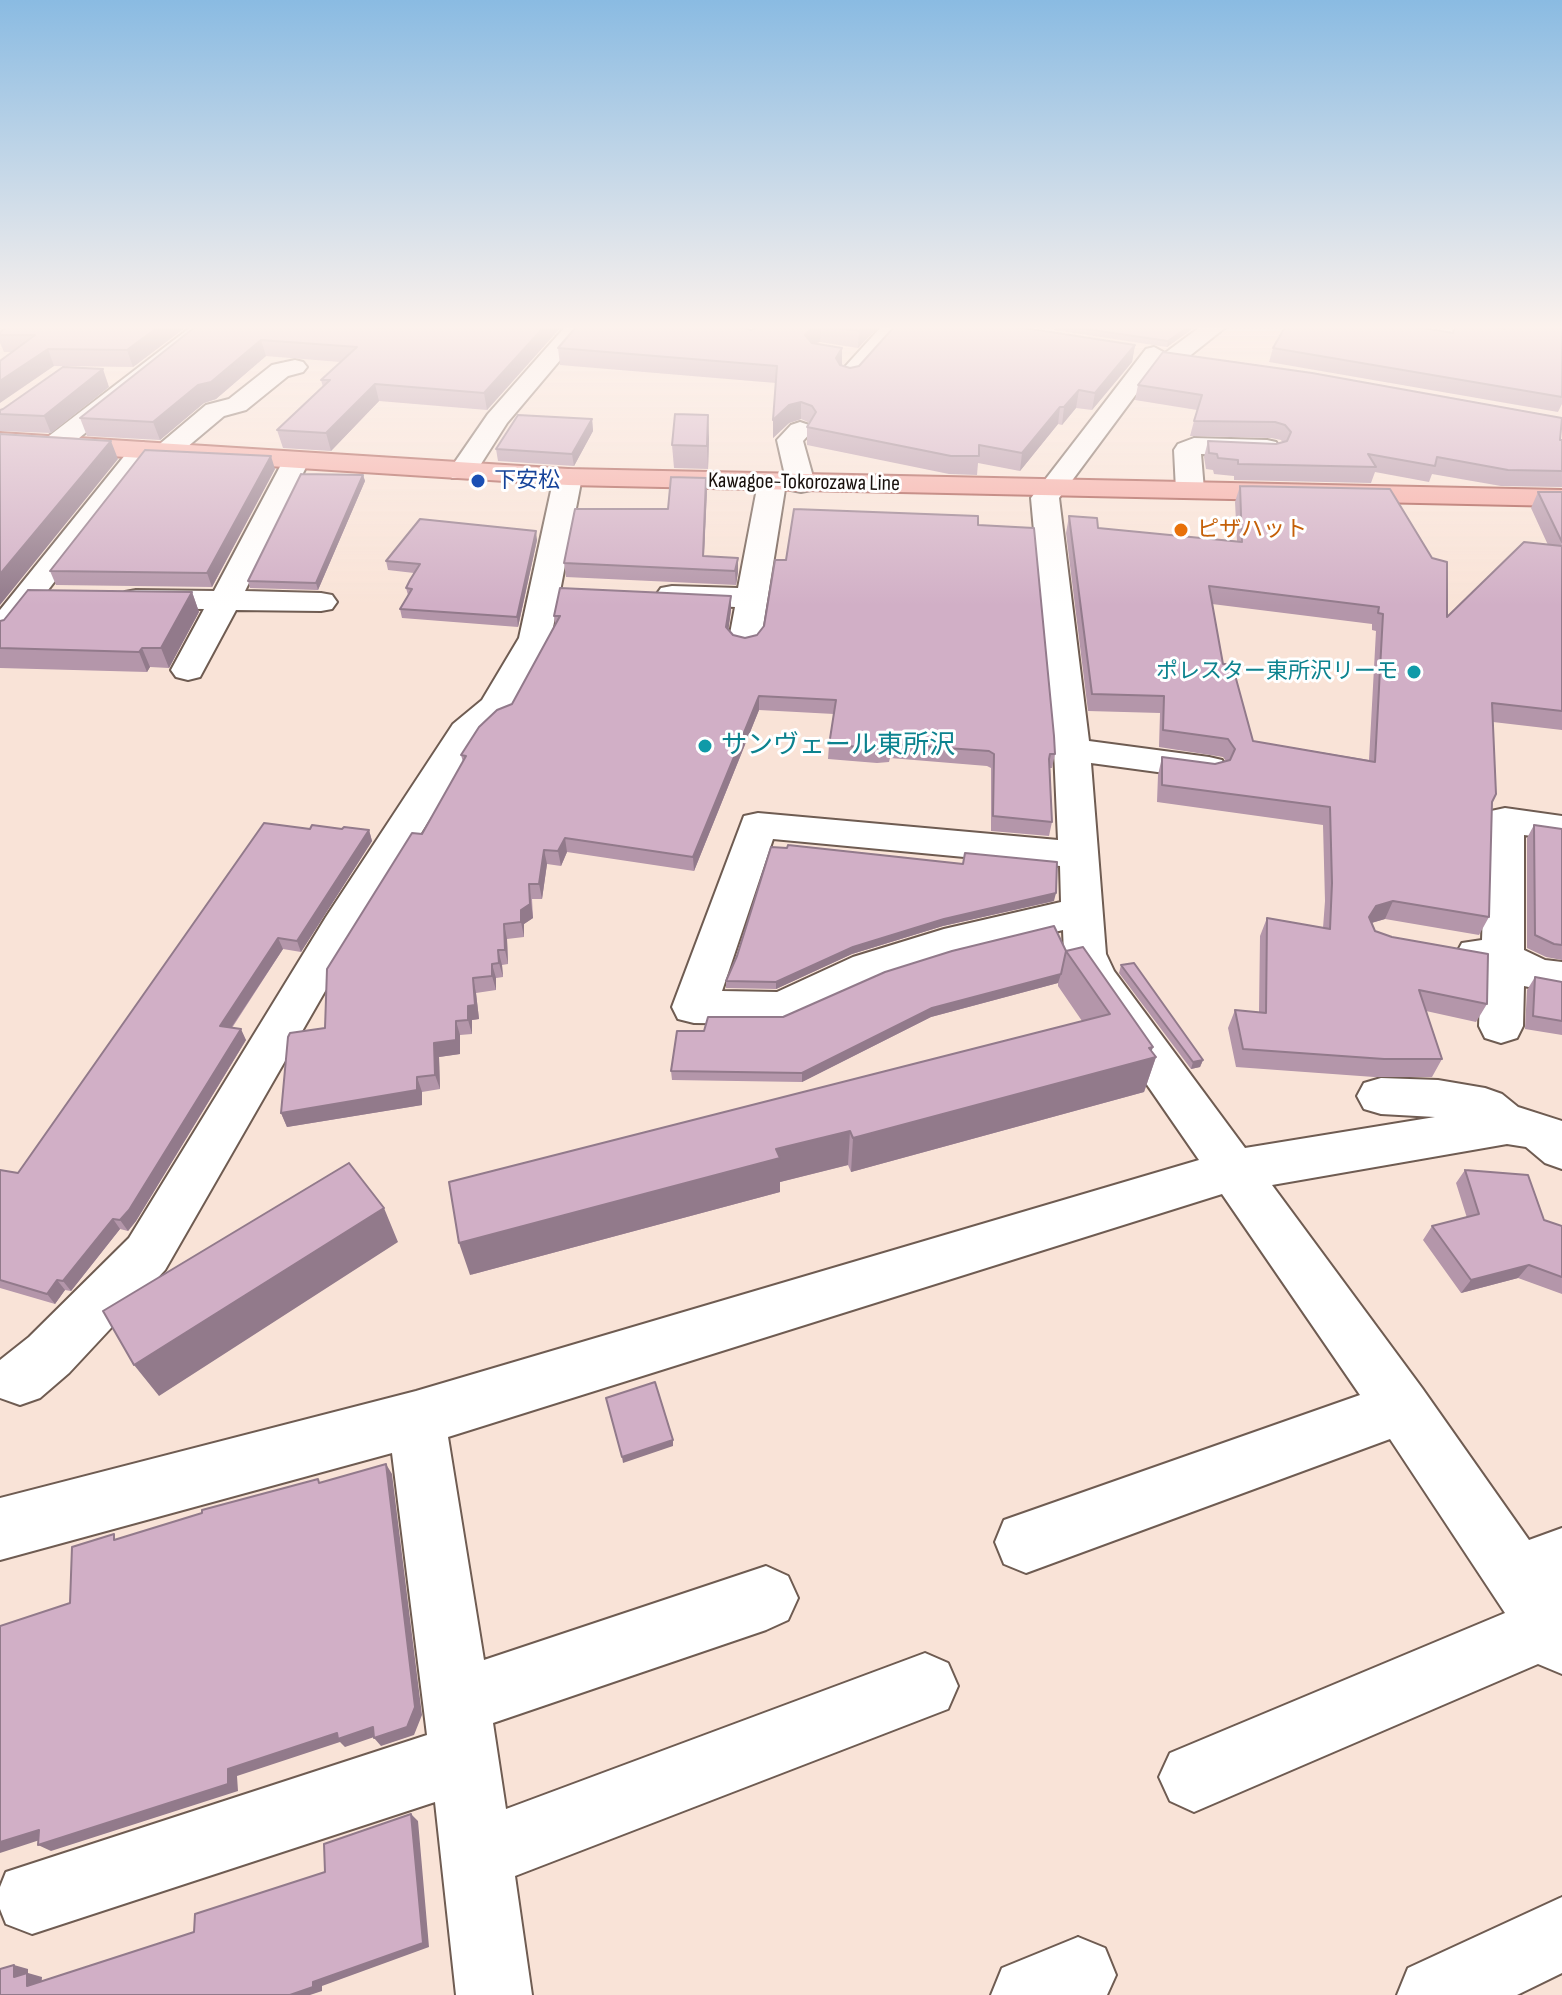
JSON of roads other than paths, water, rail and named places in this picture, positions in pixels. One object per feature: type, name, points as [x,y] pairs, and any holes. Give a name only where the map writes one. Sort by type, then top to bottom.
[{"type":"main road","name":"Kawagoe-Tokorozawa Line","points":[[0,441],[568,477],[1562,498]]},
{"type":"street","points":[[54,445],[86,420]]},
{"type":"street","points":[[0,631],[154,451],[200,420]]},
{"type":"street","points":[[462,472],[496,420]]},
{"type":"street","points":[[1077,420],[1079,422],[1039,488],[1045,510],[1072,750],[1085,954],[1096,978],[1232,1171],[1402,1407],[1548,1601],[1194,1777]]},
{"type":"street","points":[[1039,488],[1103,420]]},
{"type":"street","points":[[745,639],[752,598],[786,483],[790,440],[800,430]]},
{"type":"street","points":[[1190,490],[1187,450],[1194,446],[1271,449]]},
{"type":"street","points":[[188,670],[296,461]]},
{"type":"street","points":[[20,1379],[49,1355],[147,1254],[341,927],[466,732],[496,706],[562,589],[568,477]]},
{"type":"street","points":[[641,593],[752,598]]},
{"type":"street","points":[[27,597],[57,598]]},
{"type":"street","points":[[103,598],[321,602]]},
{"type":"street","points":[[1072,750],[1209,768]]},
{"type":"street","points":[[1501,1026],[1505,820],[1562,828]]},
{"type":"street","points":[[1080,855],[758,825],[694,1007],[782,1008],[868,968],[944,944],[1060,916],[1082,915]]},
{"type":"street","points":[[1443,948],[1503,958],[1537,974],[1562,978]]},
{"type":"street","points":[[1381,1096],[1438,1099],[1485,1107],[1507,1125]]},
{"type":"street","points":[[0,1529],[416,1419],[1232,1171],[1507,1125],[1543,1133],[1562,1149]]},
{"type":"street","points":[[1026,1542],[1402,1407]]},
{"type":"street","points":[[416,1419],[494,1995]]},
{"type":"street","points":[[32,1898],[460,1730],[766,1598]]},
{"type":"street","points":[[475,1856],[925,1686]]},
{"type":"street","points":[[1435,1995],[1562,1934]]},
{"type":"place","name":"下安松","points":[[478,481]]},
{"type":"place","name":"ピザハット","points":[[1181,530]]},
{"type":"place","name":"ポレスター東所沢リーモ","points":[[1414,672]]},
{"type":"place","name":"サンヴェール東所沢","points":[[705,746]]}]
